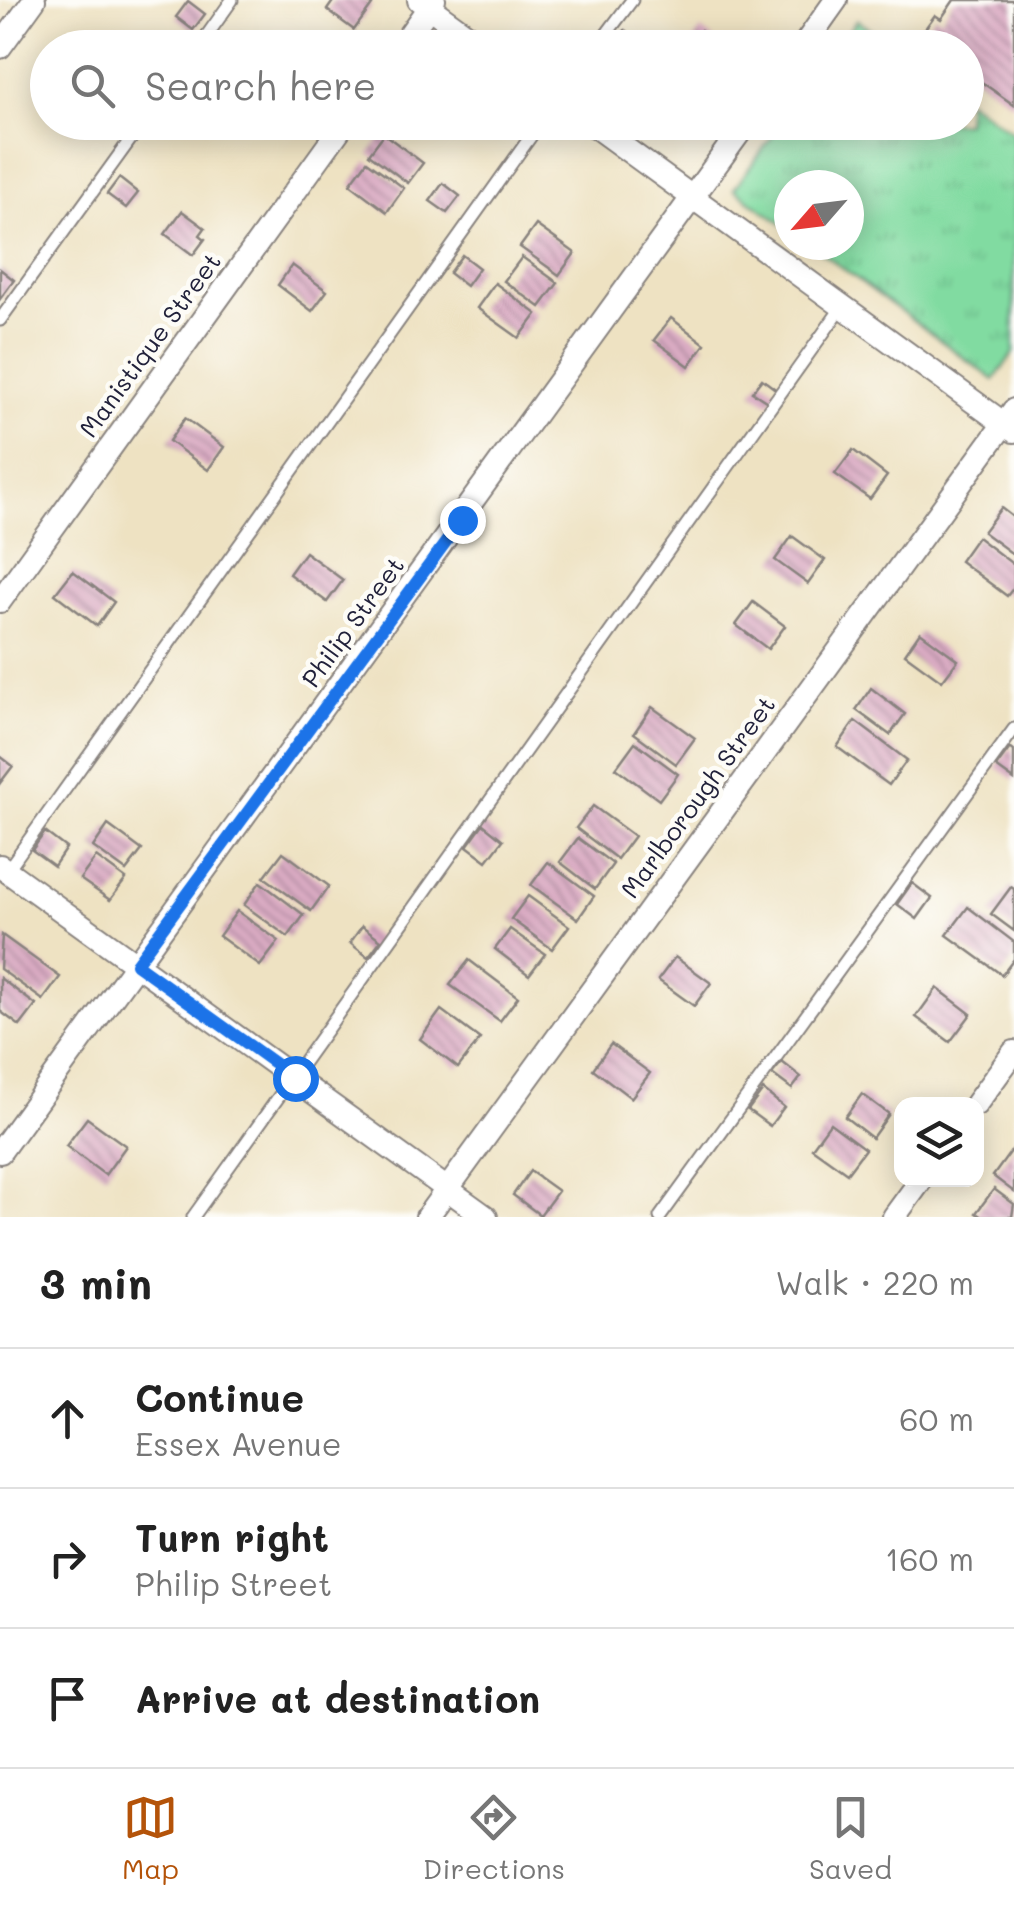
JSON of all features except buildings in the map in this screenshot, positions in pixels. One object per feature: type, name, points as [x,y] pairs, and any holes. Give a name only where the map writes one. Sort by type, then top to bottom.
[{"type":"street","points":[[0,47],[34,0]]},
{"type":"street","points":[[815,30],[836,0]]},
{"type":"street","points":[[411,30],[427,2],[462,30]]},
{"type":"street","name":"Manistique Street","points":[[0,600],[332,140]]},
{"type":"street","points":[[613,140],[842,307],[1011,422]]},
{"type":"street","name":"Philip Street","points":[[0,1152],[735,140]]},
{"type":"street","name":"Marlborough Street","points":[[427,1217],[1011,422]]},
{"type":"street","points":[[2,872],[486,1217]]},
{"type":"street","points":[[981,1097],[1014,1052]]},
{"type":"street","points":[[894,1217],[916,1187]]},
{"type":"lane","points":[[211,30],[232,0]]},
{"type":"lane","points":[[610,30],[632,0]]},
{"type":"lane","points":[[0,320],[130,140]]},
{"type":"lane","points":[[2,872],[528,140]]},
{"type":"lane","points":[[194,1217],[842,307]]},
{"type":"lane","points":[[660,1217],[1014,729]]},
{"type":"green space","points":[[857,20],[871,30],[850,30]]},
{"type":"green space","points":[[984,112],[1014,134],[1014,352],[994,380],[831,260],[864,260],[864,170],[774,170],[774,218],[734,189],[770,140],[984,140]]},
{"type":"route","points":[[295,1078],[136,964],[462,520]]}]
